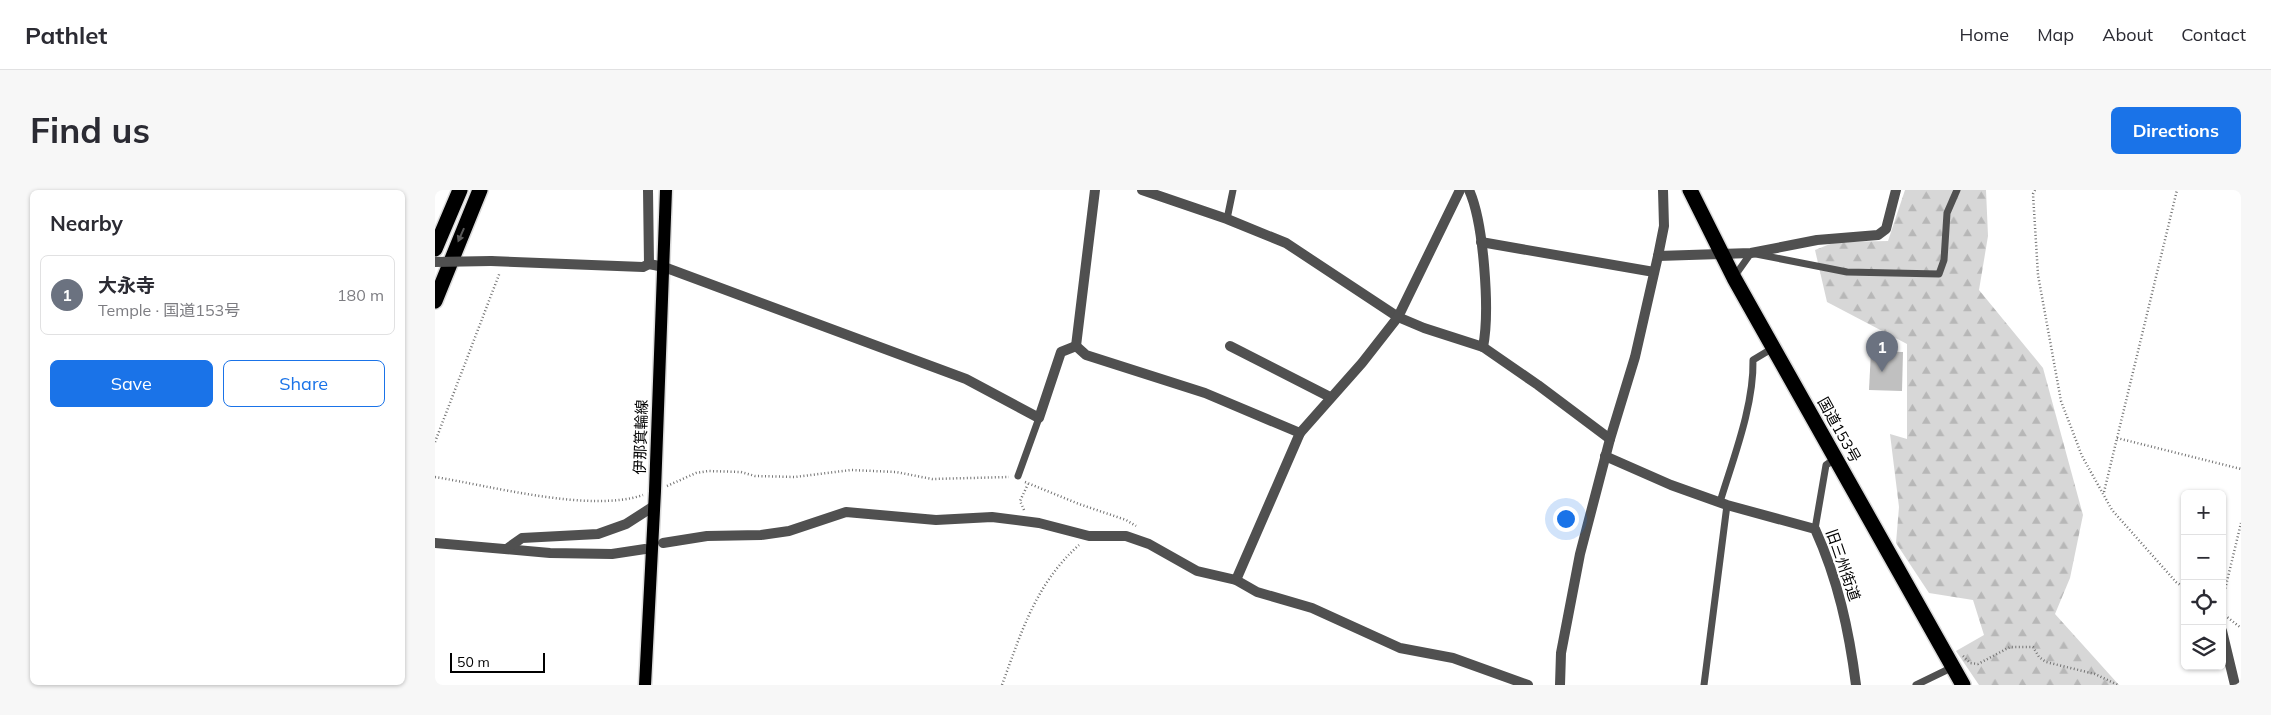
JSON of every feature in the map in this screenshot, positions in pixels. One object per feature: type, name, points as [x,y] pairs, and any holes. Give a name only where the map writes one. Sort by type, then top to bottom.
[{"type":"highway","points":[[435,248],[460,190]]},
{"type":"highway","points":[[435,301],[481,190]]},
{"type":"highway","name":"国道153号","points":[[1690,190],[1720,253],[1963,685]]},
{"type":"main road","name":"伊那箕輪線","points":[[645,685],[655,492],[666,190]]},
{"type":"street","points":[[649,190],[649,264]]},
{"type":"street","points":[[1077,346],[1095,190]]},
{"type":"street","points":[[1142,190],[1227,219],[1286,243],[1398,317],[1483,348],[1538,385],[1610,439]]},
{"type":"street","points":[[1236,580],[1300,433],[1398,317],[1460,190]]},
{"type":"street","points":[[1469,190],[1481,242],[1487,330],[1483,348]]},
{"type":"street","points":[[1560,685],[1561,653],[1579,563],[1605,456],[1635,357],[1655,272],[1664,226],[1663,190]]},
{"type":"street","points":[[1658,256],[1751,253],[1817,240],[1878,235],[1886,229],[1896,190]]},
{"type":"street","points":[[1481,242],[1655,272]]},
{"type":"street","points":[[435,262],[504,261],[643,267],[649,264],[664,267],[966,379],[1039,418],[1061,352],[1077,346]]},
{"type":"street","points":[[1077,346],[1086,355],[1205,394],[1300,433]]},
{"type":"street","points":[[1230,346],[1330,397]]},
{"type":"street","points":[[1605,456],[1671,485],[1724,504],[1815,529]]},
{"type":"street","points":[[509,548],[522,538],[599,534],[626,524],[654,506]]},
{"type":"street","points":[[663,543],[707,536],[761,535],[789,531],[846,512],[936,520],[992,517],[1039,524],[1089,536],[1127,536],[1149,544],[1197,571],[1236,580],[1257,592],[1312,608],[1400,648],[1453,658],[1528,685]]},
{"type":"street","name":"旧三州街道","points":[[1815,529],[1827,557],[1849,633],[1856,685]]},
{"type":"street","points":[[435,543],[550,553],[612,554],[645,549]]},
{"type":"street","points":[[2226,648],[2235,685]]},
{"type":"lane","points":[[1227,219],[1233,190]]},
{"type":"lane","points":[[1734,278],[1751,253],[1847,272],[1939,274],[1944,260],[1947,213],[1957,190]]},
{"type":"lane","points":[[1704,685],[1724,504],[1742,432],[1753,373],[1753,360],[1773,348]]},
{"type":"lane","points":[[1018,476],[1039,418]]},
{"type":"lane","name":"旧三州街道","points":[[1815,529],[1826,465],[1835,459]]},
{"type":"lane","points":[[1916,685],[1953,667]]},
{"type":"path","points":[[2035,190],[2033,194],[2038,275],[2061,401],[2082,456],[2112,510],[2181,585]]},
{"type":"path","points":[[2103,494],[2177,190]]},
{"type":"path","points":[[435,442],[504,261]]},
{"type":"path","points":[[2117,438],[2241,468]]},
{"type":"path","points":[[435,477],[547,496],[607,502],[632,499],[655,492],[696,473],[708,471],[741,472],[755,476],[795,477],[851,470],[896,472],[944,479],[1018,476],[1028,484],[1127,520],[1137,528]]},
{"type":"path","points":[[1027,512],[1022,508],[1020,501],[1028,484]]},
{"type":"path","points":[[2226,586],[2241,524]]},
{"type":"path","points":[[1002,685],[1023,626],[1035,600],[1061,561],[1089,536]]},
{"type":"path","points":[[2226,616],[2241,628]]},
{"type":"path","points":[[1946,653],[1960,652],[1970,663],[1978,664],[2009,647],[2033,647],[2039,658],[2046,662],[2095,674],[2118,685]]},
{"type":"green space","points":[[1905,190],[1986,190],[1988,236],[1979,290],[2043,368],[2083,515],[2070,578],[2055,614],[2119,685],[1979,685],[1956,651],[1984,635],[1973,600],[1929,593],[1896,543],[1899,507],[1890,434],[1907,439],[1907,344],[1827,302],[1815,250],[1835,242],[1888,241]]},
{"type":"building","points":[[1871,351],[1903,352],[1902,391],[1869,390]]},
{"type":"place","name":"大永寺","points":[[1882,372]]}]
